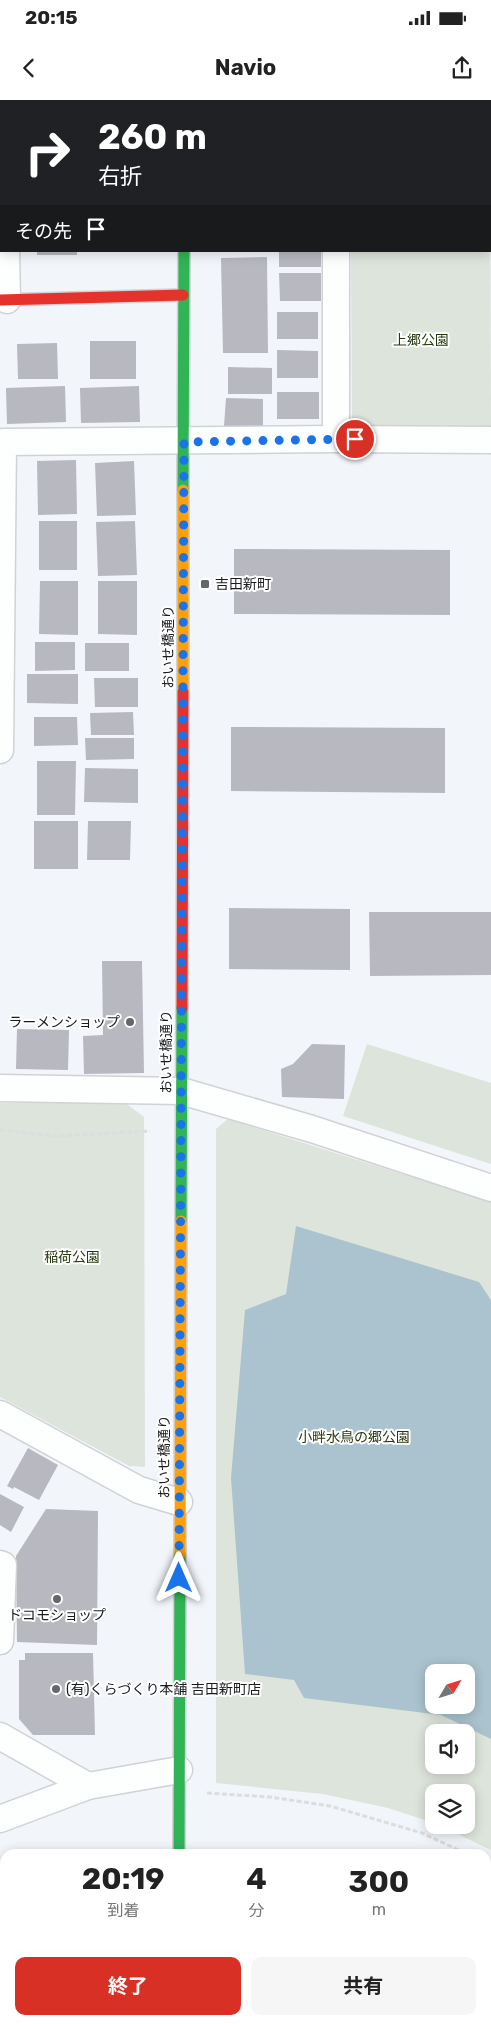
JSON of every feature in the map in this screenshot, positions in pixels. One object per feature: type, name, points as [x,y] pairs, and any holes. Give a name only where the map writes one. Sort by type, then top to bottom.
[{"type":"street","points":[[6,252],[3,300],[183,295]]},
{"type":"street","name":"おいせ橋通り","points":[[179,1849],[184,252]]},
{"type":"street","points":[[336,252],[336,439]]},
{"type":"street","points":[[0,750],[3,442],[184,442],[336,439],[491,440]]},
{"type":"street","points":[[0,1088],[181,1091],[312,1129],[491,1188]]},
{"type":"street","points":[[0,1414],[139,1490],[179,1502]]},
{"type":"street","points":[[0,1564],[2,1566],[0,1640]]},
{"type":"street","points":[[0,1736],[88,1786]]},
{"type":"street","points":[[0,1819],[88,1786],[179,1770]]},
{"type":"path","points":[[0,1130],[56,1136],[150,1131]]},
{"type":"path","points":[[208,1793],[270,1797],[330,1806],[422,1833],[456,1849]]},
{"type":"green space","name":"上郷公園","points":[[351,252],[490,252],[491,428],[352,428]]},
{"type":"green space","points":[[367,1044],[491,1083],[491,1164],[343,1116]]},
{"type":"green space","name":"稲荷公園","points":[[124,1102],[144,1117],[145,1467],[129,1466],[0,1397],[0,1103]]},
{"type":"green space","name":"小畔水鳥の郷公園","points":[[228,1119],[491,1202],[491,1849],[458,1834],[475,1834],[475,1784],[425,1784],[425,1820],[388,1808],[323,1794],[216,1783],[216,1129]]},
{"type":"water","name":"小畔水鳥の郷公園","points":[[296,1226],[479,1282],[491,1300],[491,1739],[475,1731],[475,1724],[460,1724],[441,1715],[433,1714],[475,1714],[475,1664],[425,1664],[425,1713],[304,1698],[294,1680],[245,1674],[231,1478],[245,1310],[286,1294]]},
{"type":"building","points":[[37,252],[77,252],[77,255],[37,255]]},
{"type":"building","points":[[279,252],[321,252],[321,267],[279,267]]},
{"type":"building","points":[[267,257],[268,353],[223,353],[221,258]]},
{"type":"building","points":[[279,273],[321,273],[321,301],[280,301]]},
{"type":"building","points":[[277,312],[318,312],[318,339],[277,339]]},
{"type":"building","points":[[90,341],[136,341],[136,379],[90,379]]},
{"type":"building","points":[[57,343],[58,379],[18,379],[17,344]]},
{"type":"building","points":[[277,350],[318,351],[318,378],[277,378]]},
{"type":"building","points":[[228,367],[272,368],[272,394],[228,394]]},
{"type":"building","points":[[65,386],[66,422],[7,424],[6,388]]},
{"type":"building","points":[[139,386],[140,422],[81,423],[80,388]]},
{"type":"building","points":[[277,392],[319,392],[319,419],[277,419]]},
{"type":"building","points":[[226,398],[263,399],[263,427],[224,426]]},
{"type":"building","points":[[76,460],[77,514],[38,515],[37,461]]},
{"type":"building","points":[[134,461],[136,515],[97,516],[95,463]]},
{"type":"building","points":[[39,521],[77,521],[77,570],[39,570]]},
{"type":"building","points":[[135,521],[137,575],[98,576],[96,522]]},
{"type":"building","points":[[234,549],[450,550],[450,615],[234,614]]},
{"type":"building","points":[[40,581],[78,581],[78,635],[39,634]]},
{"type":"building","points":[[98,581],[137,581],[137,635],[98,634]]},
{"type":"building","points":[[35,642],[75,642],[75,670],[35,671]]},
{"type":"building","points":[[85,643],[129,643],[129,671],[85,671]]},
{"type":"building","points":[[27,674],[78,674],[78,704],[27,703]]},
{"type":"building","points":[[94,678],[138,678],[138,707],[95,707]]},
{"type":"building","points":[[133,712],[134,735],[91,735],[90,713]]},
{"type":"building","points":[[34,717],[77,717],[78,745],[34,746]]},
{"type":"building","points":[[231,727],[445,728],[445,793],[231,791]]},
{"type":"building","points":[[85,738],[134,738],[134,759],[86,760]]},
{"type":"building","points":[[37,761],[76,761],[75,815],[37,815]]},
{"type":"building","points":[[85,768],[138,769],[138,803],[84,802]]},
{"type":"building","points":[[34,821],[78,821],[78,869],[34,869]]},
{"type":"building","points":[[88,821],[131,821],[130,860],[87,860]]},
{"type":"building","points":[[229,908],[350,909],[350,970],[229,969]]},
{"type":"building","points":[[369,912],[491,912],[491,975],[370,976]]},
{"type":"building","points":[[102,961],[142,961],[144,1073],[84,1074],[83,1036],[103,1035]]},
{"type":"building","points":[[17,1029],[69,1030],[68,1070],[16,1069]]},
{"type":"building","points":[[312,1044],[345,1045],[344,1099],[282,1097],[281,1069],[293,1064]]},
{"type":"building","points":[[28,1448],[58,1465],[39,1500],[14,1487],[13,1489],[7,1486]]},
{"type":"building","points":[[0,1494],[24,1507],[11,1532],[0,1525]]},
{"type":"building","name":"ドコモショップ","points":[[46,1509],[98,1511],[97,1645],[17,1642],[16,1556]]},
{"type":"building","name":"(有)くらづくり本舗 吉田新町店","points":[[25,1653],[93,1653],[95,1735],[33,1735],[19,1719],[19,1660],[25,1660]]},
{"type":"traffic: fast","points":[[183,490],[184,252]]},
{"type":"traffic: fast","points":[[181,1221],[182,1008]]},
{"type":"traffic: fast","points":[[179,1849],[180,1554]]},
{"type":"traffic: slow","points":[[183,490],[183,692]]},
{"type":"traffic: slow","points":[[180,1554],[181,1221]]},
{"type":"traffic: jam","points":[[0,300],[183,295]]},
{"type":"traffic: jam","points":[[182,1008],[183,692]]},
{"type":"place","name":"吉田新町","points":[[205,584]]},
{"type":"place","name":"ラーメンショップ","points":[[130,1022]]},
{"type":"place","name":"ドコモショップ","points":[[57,1599]]},
{"type":"place","name":"(有)くらづくり本舗 吉田新町店","points":[[56,1689]]},
{"type":"route","points":[[179,1578],[184,442],[355,439]]}]
